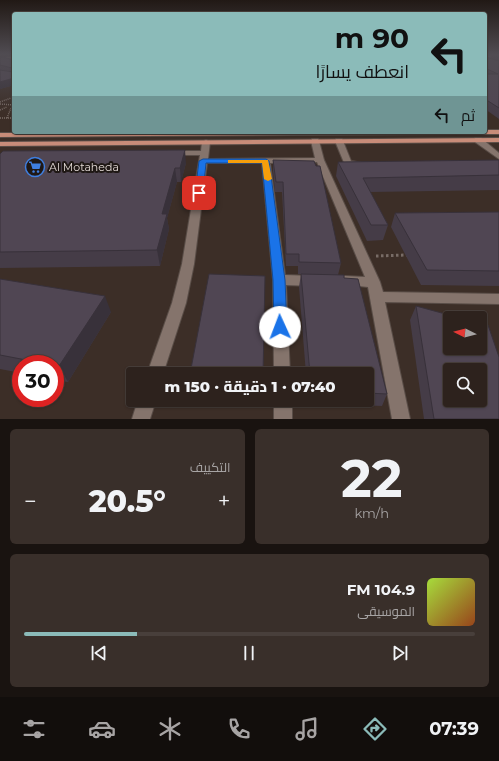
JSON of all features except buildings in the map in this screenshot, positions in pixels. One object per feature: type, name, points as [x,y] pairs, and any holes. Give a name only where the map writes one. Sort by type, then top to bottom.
[{"type":"main road","points":[[487,132],[499,132]]},
{"type":"main road","points":[[0,135],[22,134]]},
{"type":"main road","points":[[0,144],[204,152],[315,141],[499,140]]},
{"type":"street","points":[[478,140],[499,157]]},
{"type":"street","points":[[315,141],[320,160],[364,256],[374,282],[401,419]]},
{"type":"street","points":[[339,141],[348,163],[365,164]]},
{"type":"street","points":[[166,153],[204,152],[266,161],[320,160]]},
{"type":"street","points":[[157,367],[179,302],[188,264],[204,152]]},
{"type":"street","points":[[266,161],[279,280],[282,367]]},
{"type":"street","points":[[279,280],[374,282]]},
{"type":"street","points":[[378,297],[499,299]]},
{"type":"street","points":[[141,419],[145,407]]},
{"type":"street","points":[[283,407],[283,419]]},
{"type":"path","points":[[0,103],[12,98]]},
{"type":"path","points":[[0,103],[11,108],[7,118]]},
{"type":"path","points":[[0,110],[12,105]]},
{"type":"path","points":[[0,118],[12,118]]},
{"type":"path","points":[[364,256],[412,255]]},
{"type":"slow traffic","points":[[231,161],[266,161],[268,179]]},
{"type":"place","name":"Al Motaheda","points":[[35,167]]},
{"type":"route","points":[[199,193],[203,161],[266,161],[279,280],[280,327]]}]
